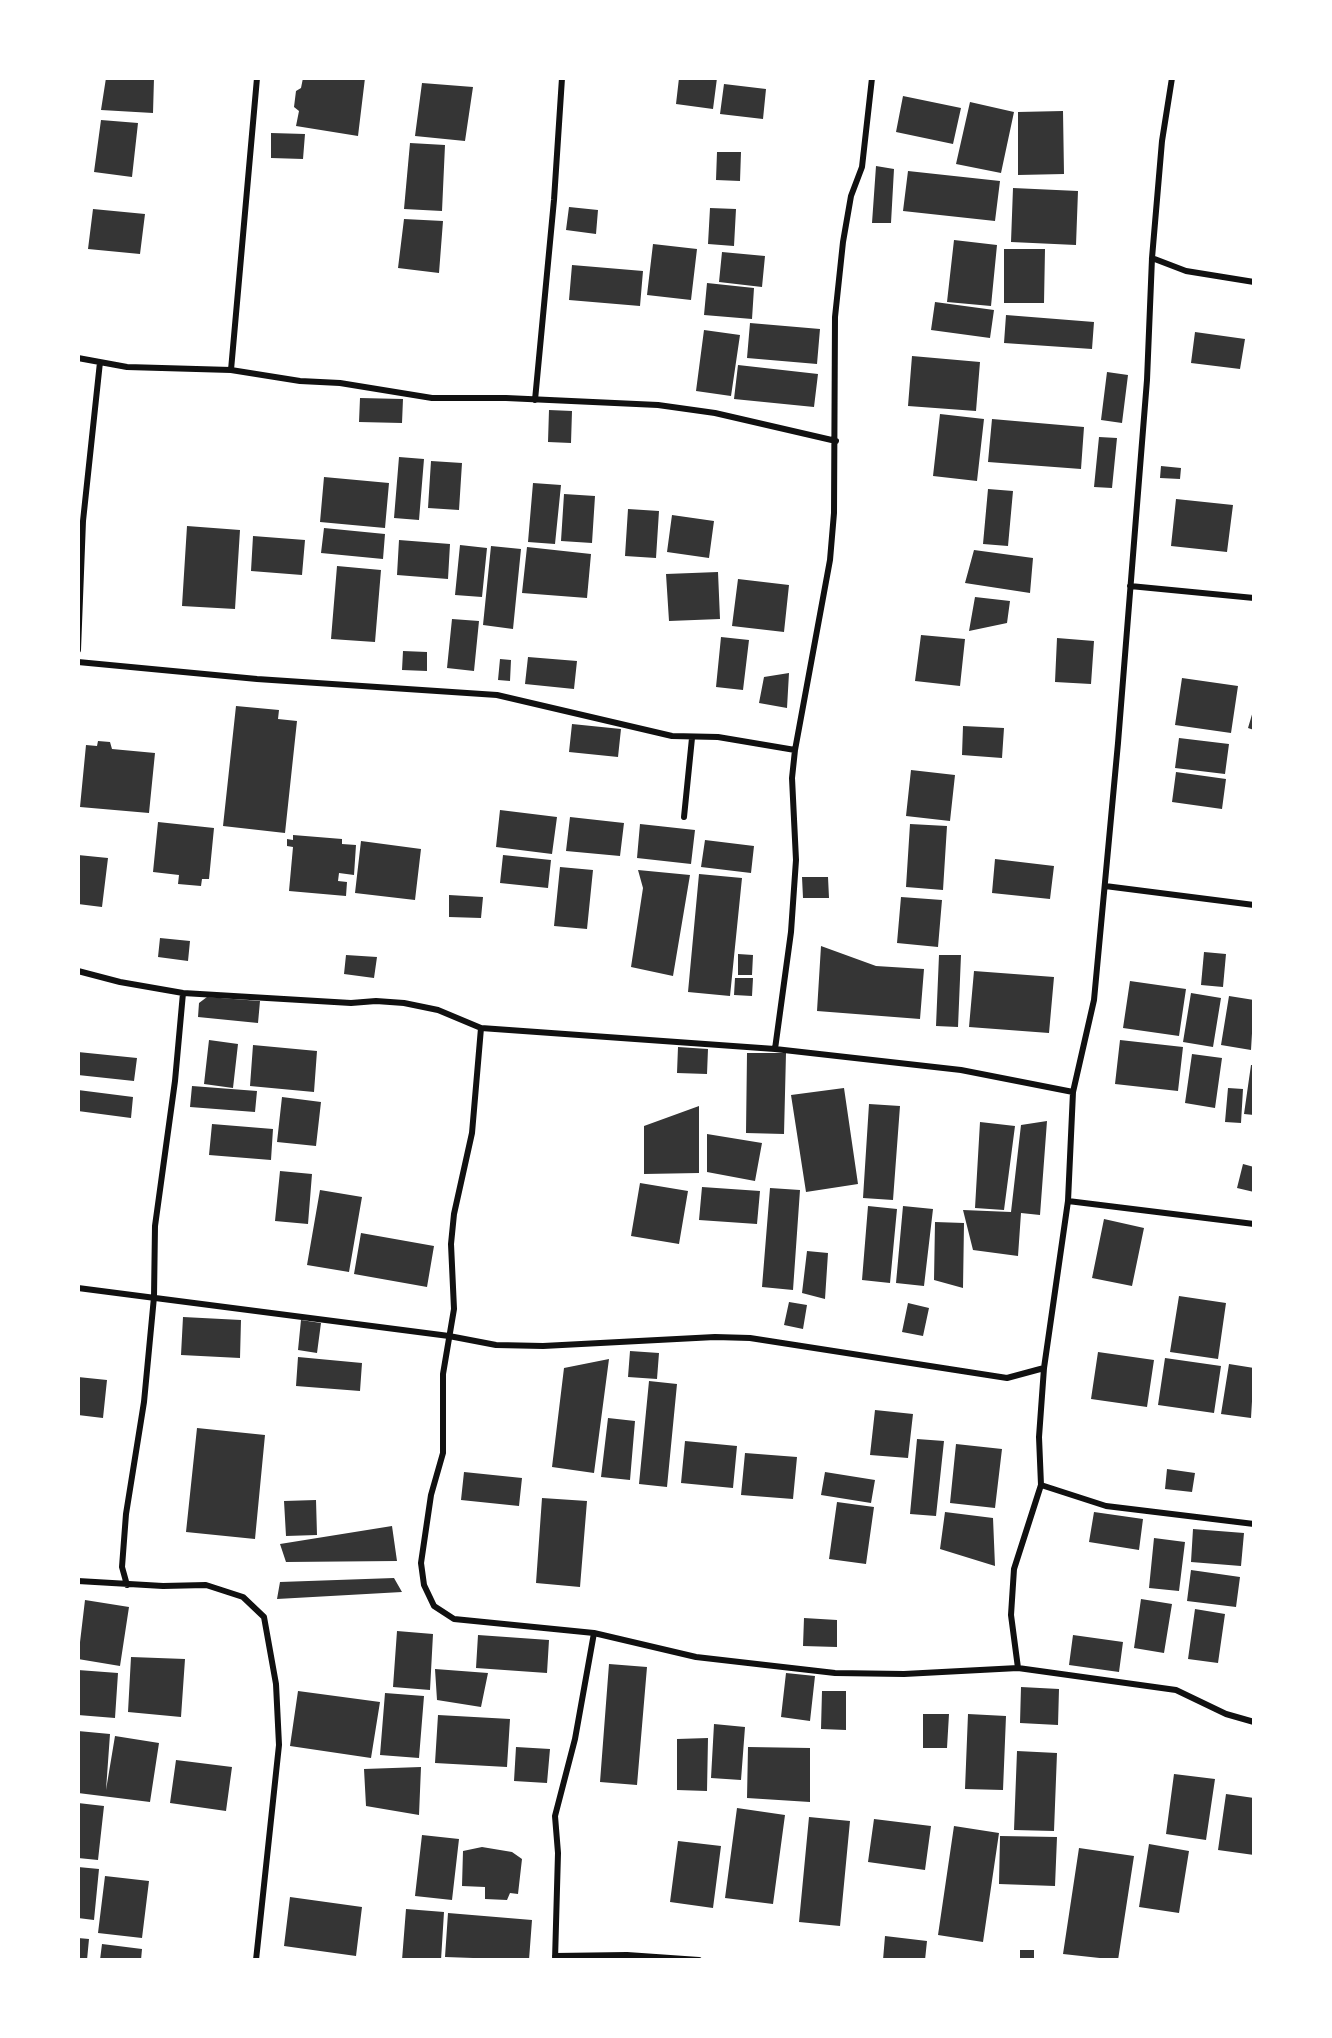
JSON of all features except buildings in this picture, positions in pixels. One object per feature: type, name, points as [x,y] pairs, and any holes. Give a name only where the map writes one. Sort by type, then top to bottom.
[{"type":"street","points":[[231,370],[257,78]]},
{"type":"street","points":[[535,400],[554,200],[562,78]]},
{"type":"street","points":[[775,1049],[781,990],[791,932],[796,860],[792,778],[795,750],[830,560],[836,441],[835,317],[843,242],[851,196],[862,167],[872,78]]},
{"type":"street","points":[[1018,1668],[1011,1615],[1014,1569],[1041,1485],[1039,1437],[1044,1368],[1068,1201],[1073,1092],[1094,1000],[1147,380],[1152,258],[1162,141],[1172,78]]},
{"type":"street","points":[[1152,258],[1186,271],[1254,282]]},
{"type":"street","points":[[78,358],[127,367],[231,370],[300,381],[340,383],[432,398],[535,400],[674,407],[715,413],[836,441]]},
{"type":"street","points":[[78,650],[83,521],[100,362]]},
{"type":"street","points":[[1130,586],[1254,598]]},
{"type":"street","points":[[78,662],[256,679],[497,695],[672,736],[718,737],[795,750]]},
{"type":"street","points":[[684,817],[692,738]]},
{"type":"street","points":[[1105,886],[1254,905]]},
{"type":"street","points":[[78,971],[120,982],[183,993],[351,1003],[376,1000],[404,1003],[438,1010],[481,1028],[775,1049],[961,1070],[1073,1092]]},
{"type":"street","points":[[127,1585],[122,1568],[125,1525],[144,1402],[154,1297],[155,1226],[175,1081],[183,993]]},
{"type":"street","points":[[481,1028],[472,1133],[454,1214],[451,1244],[454,1309],[442,1374],[443,1452],[431,1495],[421,1563],[424,1585],[434,1606],[454,1619],[594,1633],[696,1656],[834,1673],[904,1674],[1018,1668],[1176,1690],[1226,1714],[1254,1722]]},
{"type":"street","points":[[1068,1201],[1254,1224]]},
{"type":"street","points":[[78,1288],[449,1335],[496,1345],[543,1346],[715,1337],[750,1338],[1007,1378],[1044,1368]]},
{"type":"street","points":[[1041,1485],[1106,1506],[1254,1524]]},
{"type":"street","points":[[78,1581],[127,1585],[206,1585],[243,1597],[264,1617],[276,1684],[279,1745],[256,1960]]},
{"type":"street","points":[[594,1633],[575,1739],[555,1816],[558,1853],[555,1958],[627,1954],[699,1960]]}]
